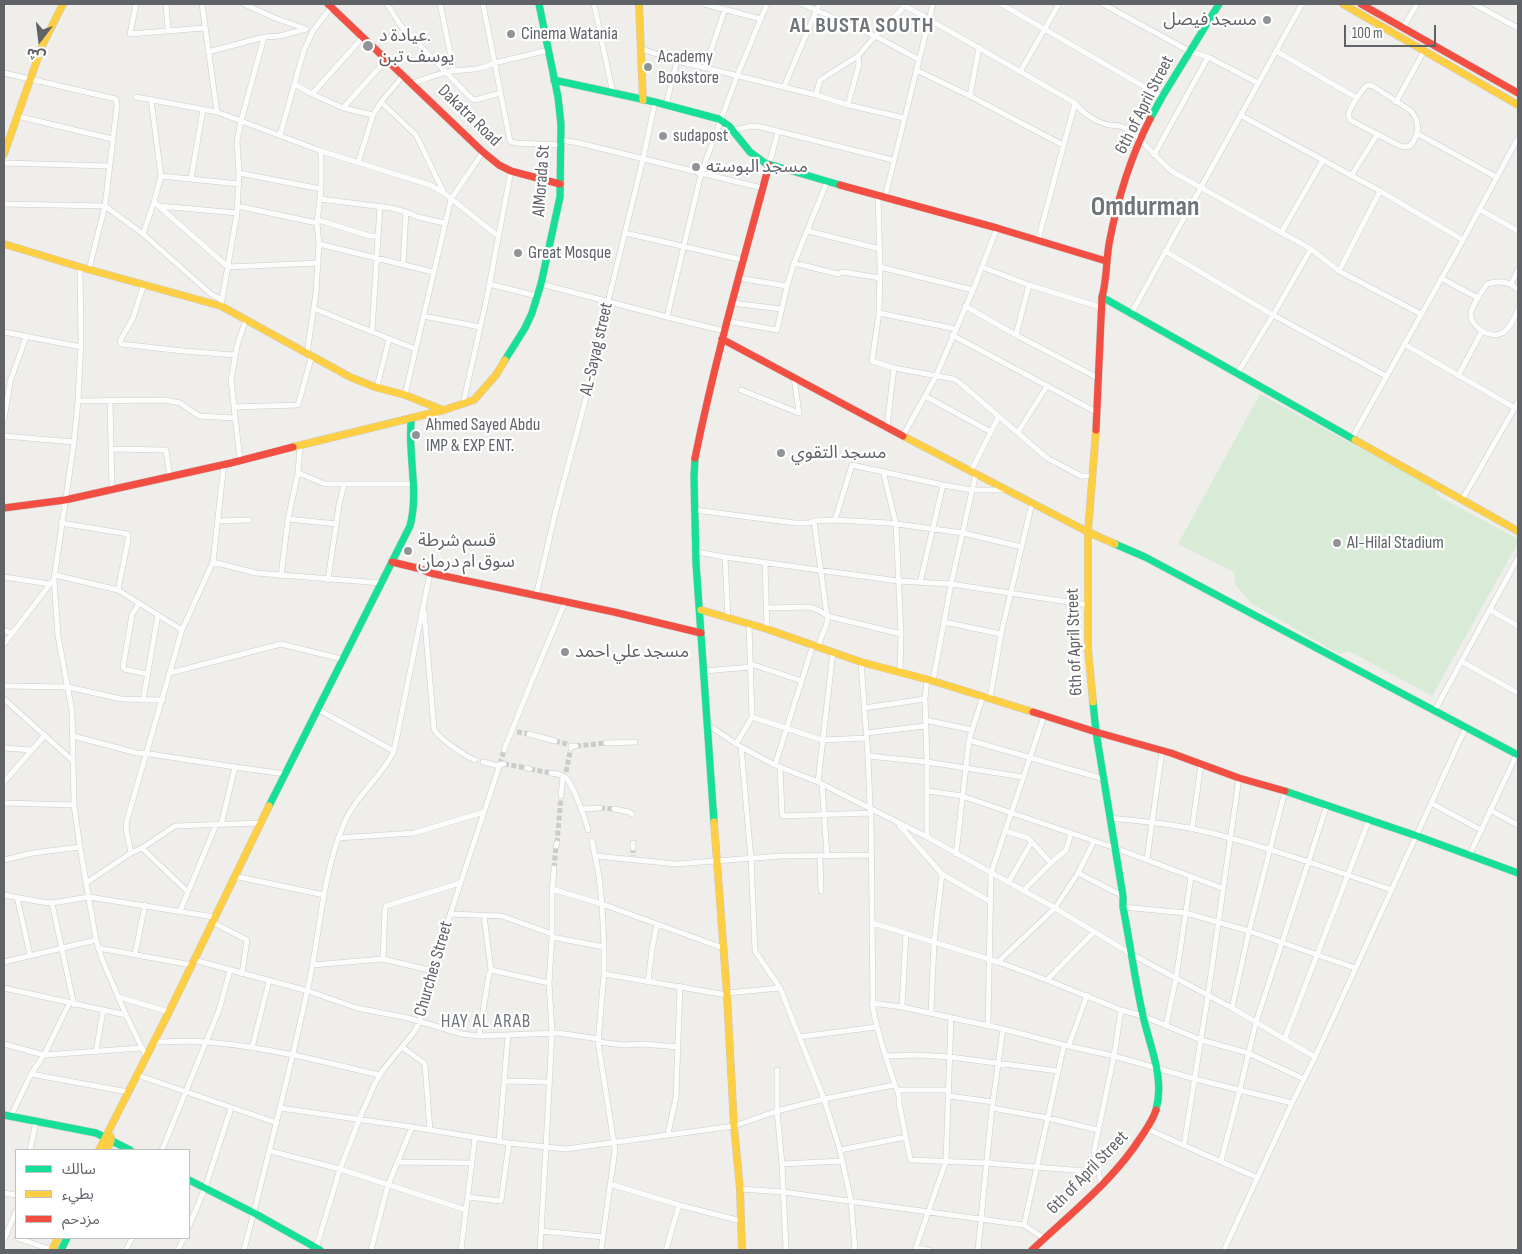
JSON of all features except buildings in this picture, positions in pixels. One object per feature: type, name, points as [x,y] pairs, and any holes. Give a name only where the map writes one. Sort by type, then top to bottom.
[{"type":"street","points":[[4,154],[7,137],[31,80],[42,46],[63,4]]},
{"type":"street","points":[[136,4],[130,34],[204,28]]},
{"type":"street","points":[[166,4],[168,30]]},
{"type":"street","points":[[202,4],[204,28],[218,112]]},
{"type":"street","points":[[244,4],[275,18],[313,31]]},
{"type":"street","points":[[386,4],[401,26],[475,100],[502,94]]},
{"type":"street","points":[[440,4],[454,71]]},
{"type":"street","points":[[483,4],[510,141],[579,143],[762,188]]},
{"type":"street","name":"AlMorada St","points":[[4,508],[65,500],[170,477],[400,422],[474,400],[496,376],[525,328],[541,284],[559,202],[560,110],[539,4]]},
{"type":"street","points":[[594,4],[613,94]]},
{"type":"street","points":[[639,4],[643,100]]},
{"type":"street","points":[[704,4],[761,19]]},
{"type":"street","points":[[667,317],[701,174],[737,76],[767,4]]},
{"type":"street","points":[[802,4],[875,36],[918,59]]},
{"type":"street","points":[[784,87],[820,4]]},
{"type":"street","points":[[933,4],[894,160],[882,196],[879,313],[872,361],[894,368],[954,379],[1047,458],[1081,476],[1093,476]]},
{"type":"street","points":[[1001,4],[1162,97]]},
{"type":"street","points":[[1020,72],[1059,4]]},
{"type":"street","points":[[1104,4],[1190,51],[1208,57],[1258,83]]},
{"type":"street","points":[[1131,314],[1302,4]]},
{"type":"street","points":[[1343,4],[1518,104]]},
{"type":"street","points":[[1361,4],[1518,93]]},
{"type":"street","points":[[1403,28],[1417,4]]},
{"type":"street","points":[[1474,4],[1518,28]]},
{"type":"street","points":[[280,135],[304,50],[329,5]]},
{"type":"street","name":"Dakatra Road","points":[[329,5],[403,76],[412,82],[483,152],[511,171],[560,184]]},
{"type":"street","points":[[816,95],[820,80],[858,56],[903,5],[1075,103],[1080,111],[1107,125],[1122,127],[1140,139],[1162,164],[1173,172],[1311,249],[1339,271],[1421,314]]},
{"type":"street","name":"6th of April Street","points":[[1032,1250],[1112,1175],[1130,1154],[1147,1129],[1158,1102],[1157,1068],[1143,1016],[1131,954],[1096,732],[1088,649],[1088,532],[1096,436],[1102,298],[1106,283],[1106,262],[1115,212],[1140,139],[1162,97],[1216,5]]},
{"type":"street","points":[[705,68],[725,9]]},
{"type":"street","points":[[208,52],[264,37],[280,36],[306,29]]},
{"type":"street","points":[[221,303],[237,213],[239,173],[237,141],[264,37]]},
{"type":"street","points":[[312,94],[363,37]]},
{"type":"street","points":[[970,96],[979,48]]},
{"type":"street","points":[[642,49],[677,62],[904,118]]},
{"type":"street","points":[[412,82],[447,72],[487,68],[494,63],[549,50]]},
{"type":"street","points":[[1276,51],[1357,98]]},
{"type":"street","points":[[1396,102],[1424,51]]},
{"type":"street","points":[[848,105],[859,64],[858,56]]},
{"type":"street","points":[[1154,154],[1208,57]]},
{"type":"street","points":[[342,108],[387,59]]},
{"type":"street","points":[[666,105],[677,62]]},
{"type":"street","points":[[916,70],[1063,144]]},
{"type":"street","points":[[4,74],[116,99],[117,105],[105,206],[90,269]]},
{"type":"street","points":[[358,163],[373,115],[381,102],[403,76]]},
{"type":"street","points":[[554,80],[655,102],[722,120],[750,153],[769,165],[997,228],[1106,262]]},
{"type":"street","points":[[294,84],[342,108],[373,115]]},
{"type":"street","points":[[1370,85],[1396,102],[1414,115],[1418,124],[1418,134],[1412,144],[1405,148],[1377,135],[1349,118],[1349,114],[1363,87],[1370,85]]},
{"type":"street","points":[[136,97],[218,112],[321,151],[430,185],[444,193],[498,236]]},
{"type":"street","points":[[143,234],[161,176],[151,99]]},
{"type":"street","points":[[381,102],[416,135],[444,193]]},
{"type":"street","name":"AL-Sayag street","points":[[536,596],[555,514],[593,372],[655,102]]},
{"type":"street","points":[[1038,240],[1075,103]]},
{"type":"street","points":[[190,179],[203,109]]},
{"type":"street","points":[[1240,115],[1463,240]]},
{"type":"street","points":[[17,116],[112,139]]},
{"type":"street","points":[[732,131],[755,126],[894,160]]},
{"type":"street","points":[[742,1250],[740,1189],[734,1126],[727,994],[722,948],[696,552],[694,465],[705,409],[724,331],[778,131]]},
{"type":"street","points":[[1418,134],[1496,177]]},
{"type":"street","points":[[1351,176],[1377,135]]},
{"type":"street","points":[[1352,438],[1518,138]]},
{"type":"street","points":[[234,407],[298,405],[310,354],[315,309],[319,244],[321,151]]},
{"type":"street","points":[[405,395],[451,199],[483,152]]},
{"type":"street","points":[[1281,233],[1323,160]]},
{"type":"street","points":[[4,162],[109,166]]},
{"type":"street","points":[[463,404],[490,284],[511,171]]},
{"type":"street","points":[[239,173],[321,189]]},
{"type":"street","points":[[161,176],[239,184]]},
{"type":"street","points":[[727,321],[777,330],[794,263],[827,182]]},
{"type":"street","points":[[1339,271],[1380,192]]},
{"type":"street","points":[[320,199],[380,206],[444,223]]},
{"type":"street","points":[[154,202],[228,267],[318,263]]},
{"type":"street","points":[[4,204],[105,206],[143,234],[221,303],[246,319],[350,377],[444,410]]},
{"type":"street","points":[[160,206],[237,213]]},
{"type":"street","points":[[237,206],[318,221],[370,236],[378,236]]},
{"type":"street","points":[[372,332],[380,206]]},
{"type":"street","points":[[1479,209],[1518,231]]},
{"type":"street","points":[[403,264],[406,212]]},
{"type":"street","points":[[903,436],[936,376],[997,228]]},
{"type":"street","points":[[808,231],[880,249]]},
{"type":"street","points":[[625,233],[743,260]]},
{"type":"street","points":[[4,244],[80,267],[221,303]]},
{"type":"street","points":[[319,244],[433,272]]},
{"type":"street","points":[[1237,374],[1311,249]]},
{"type":"street","points":[[1165,250],[1273,315],[1386,376]]},
{"type":"street","points":[[794,263],[838,274],[843,272],[880,278]]},
{"type":"street","points":[[80,267],[78,400],[74,442],[54,577],[58,636],[72,711],[74,805],[96,940],[126,1015],[146,1056]]},
{"type":"street","points":[[880,267],[973,290]]},
{"type":"street","points":[[982,268],[1103,308]]},
{"type":"street","points":[[1511,284],[1518,270]]},
{"type":"street","points":[[738,278],[787,286]]},
{"type":"street","points":[[1441,278],[1478,298]]},
{"type":"street","points":[[1518,290],[1511,284],[1502,281],[1487,284],[1478,298],[1471,317],[1482,331],[1491,335],[1499,334],[1516,319],[1518,309]]},
{"type":"street","points":[[144,284],[133,318],[121,338],[121,344],[235,355]]},
{"type":"street","points":[[490,284],[537,296]]},
{"type":"street","points":[[541,284],[724,331]]},
{"type":"street","points":[[1016,335],[1029,285]]},
{"type":"street","points":[[1102,298],[1518,531]]},
{"type":"street","points":[[732,303],[782,309]]},
{"type":"street","points":[[966,306],[1016,335],[1098,378]]},
{"type":"street","points":[[315,309],[415,349]]},
{"type":"street","points":[[879,313],[956,329]]},
{"type":"street","points":[[423,316],[480,327]]},
{"type":"street","points":[[240,460],[231,384],[235,355],[246,319]]},
{"type":"street","points":[[1458,376],[1482,331]]},
{"type":"street","points":[[4,332],[80,346]]},
{"type":"street","points":[[952,336],[1096,412]]},
{"type":"street","points":[[4,419],[6,390],[26,337]]},
{"type":"street","points":[[377,387],[389,339]]},
{"type":"street","points":[[722,339],[1088,532],[1145,557],[1517,754],[1469,856]]},
{"type":"street","points":[[1404,344],[1458,376],[1517,405],[1462,500]]},
{"type":"street","points":[[887,427],[894,368]]},
{"type":"street","points":[[741,390],[798,413],[794,377]]},
{"type":"street","points":[[1018,432],[1047,386]]},
{"type":"street","points":[[925,396],[991,432]]},
{"type":"street","points":[[78,400],[171,400],[199,416],[235,418]]},
{"type":"street","points":[[110,400],[112,490]]},
{"type":"street","points":[[927,837],[928,791],[924,699],[944,622],[972,490],[974,472],[999,416]]},
{"type":"street","points":[[107,1149],[111,1127],[412,521],[414,484],[411,419]]},
{"type":"street","points":[[4,436],[74,442]]},
{"type":"street","points":[[281,576],[288,519],[298,473],[300,446]]},
{"type":"street","points":[[111,449],[166,450],[170,477]]},
{"type":"street","points":[[131,853],[126,825],[146,754],[182,630],[214,562],[224,464]]},
{"type":"street","points":[[835,520],[852,465],[972,490],[1008,490]]},
{"type":"street","points":[[883,471],[896,524],[901,634],[900,672]]},
{"type":"street","points":[[298,473],[325,484],[414,484]]},
{"type":"street","points":[[328,580],[339,505],[344,485]]},
{"type":"street","points":[[920,583],[943,485]]},
{"type":"street","points":[[990,698],[1001,634],[1032,503]]},
{"type":"street","points":[[696,510],[809,523],[835,520],[889,523],[963,533],[1022,547]]},
{"type":"street","points":[[288,519],[337,524]]},
{"type":"street","points":[[218,520],[248,520]]},
{"type":"street","points":[[814,521],[827,623],[815,646],[802,681],[786,729],[777,766],[782,814],[785,816],[871,813]]},
{"type":"street","points":[[61,523],[128,534],[118,590]]},
{"type":"street","points":[[696,552],[898,581],[951,584],[1088,605]]},
{"type":"street","points":[[725,557],[728,618]]},
{"type":"street","points":[[1435,710],[1518,558]]},
{"type":"street","points":[[214,562],[251,572],[281,576],[380,583]]},
{"type":"street","points":[[392,562],[430,573],[701,633]]},
{"type":"street","points":[[765,563],[767,630]]},
{"type":"street","points":[[244,1250],[277,1123],[308,991],[332,857],[351,809],[394,751],[430,573]]},
{"type":"street","points":[[4,577],[50,584]]},
{"type":"street","points":[[4,644],[54,577]]},
{"type":"street","points":[[54,577],[118,590],[182,630]]},
{"type":"street","points":[[504,750],[514,731],[565,602]]},
{"type":"street","points":[[139,603],[132,615],[122,667],[148,674]]},
{"type":"street","points":[[424,603],[434,729],[468,757],[475,760]]},
{"type":"street","points":[[766,608],[810,606],[827,616],[901,634]]},
{"type":"street","points":[[701,610],[861,662],[930,680],[1162,751],[1417,836],[1518,873]]},
{"type":"street","points":[[1490,610],[1518,626]]},
{"type":"street","points":[[143,700],[158,615]]},
{"type":"street","points":[[944,622],[1001,634]]},
{"type":"street","points":[[748,624],[752,717],[738,746],[751,858],[755,951],[780,988],[824,1099],[840,1150],[850,1201],[855,1250]]},
{"type":"street","points":[[4,631],[12,633]]},
{"type":"street","points":[[170,674],[281,644],[342,659]]},
{"type":"street","points":[[827,855],[825,814],[820,783],[822,740],[833,652]]},
{"type":"street","points":[[1461,661],[1518,693]]},
{"type":"street","points":[[861,662],[871,813],[872,1003],[876,1027],[896,1088],[911,1160],[986,1163],[1098,1172]]},
{"type":"street","points":[[704,671],[751,666],[802,681]]},
{"type":"street","points":[[4,686],[68,687],[121,699],[163,700]]},
{"type":"street","points":[[956,854],[969,740],[983,696]]},
{"type":"street","points":[[4,699],[72,760]]},
{"type":"street","points":[[864,708],[924,699]]},
{"type":"street","points":[[318,709],[394,751]]},
{"type":"street","points":[[988,1025],[991,873],[1044,716]]},
{"type":"street","points":[[752,717],[822,740],[867,735],[925,723],[972,730]]},
{"type":"street","points":[[708,725],[738,746],[777,766],[820,783],[927,837],[1056,908],[1131,954],[1232,1008],[1315,1056]]},
{"type":"street","points":[[1224,1250],[1466,727]]},
{"type":"street","points":[[529,734],[555,740]]},
{"type":"street","points":[[4,782],[45,735]]},
{"type":"street","points":[[73,736],[137,753],[285,774]]},
{"type":"street","points":[[969,740],[1104,779]]},
{"type":"street","points":[[606,744],[635,742]]},
{"type":"street","points":[[4,748],[32,750]]},
{"type":"street","points":[[1147,860],[1162,751]]},
{"type":"street","points":[[868,756],[927,762],[1023,777]]},
{"type":"street","name":"Churches Street","points":[[317,1250],[340,1169],[379,1075],[402,1048],[420,1021],[438,951],[501,764],[483,762]]},
{"type":"street","points":[[1192,829],[1200,764]]},
{"type":"street","points":[[180,911],[187,891],[218,825],[235,768]]},
{"type":"street","points":[[551,773],[565,775]]},
{"type":"street","points":[[561,796],[565,775]]},
{"type":"street","points":[[565,775],[581,809],[588,830]]},
{"type":"street","points":[[1184,1145],[1208,995],[1239,778]]},
{"type":"street","points":[[928,791],[962,796],[1115,848],[1222,888]]},
{"type":"street","points":[[1232,1008],[1249,931],[1285,791]]},
{"type":"street","points":[[4,803],[74,805]]},
{"type":"street","points":[[1431,803],[1481,830]]},
{"type":"street","points":[[1221,1161],[1256,1022],[1326,805]]},
{"type":"street","points":[[581,809],[600,808]]},
{"type":"street","points":[[614,809],[632,814]]},
{"type":"street","points":[[1490,810],[1518,825]]},
{"type":"street","points":[[338,838],[414,833],[484,812]]},
{"type":"street","points":[[1110,818],[1192,829],[1230,838],[1270,849],[1392,890]]},
{"type":"street","points":[[893,820],[904,829],[942,874],[991,902]]},
{"type":"street","points":[[1284,1038],[1369,820]]},
{"type":"street","points":[[86,883],[175,826],[261,823]]},
{"type":"street","points":[[1005,831],[1031,840],[1031,843],[1051,863]]},
{"type":"street","points":[[1023,891],[1066,850],[1071,833]]},
{"type":"street","points":[[998,962],[1056,908],[1078,873],[1094,841]]},
{"type":"street","points":[[592,842],[596,856],[602,904],[604,947],[599,1040],[615,1156],[601,1250]]},
{"type":"street","points":[[1008,883],[1031,843]]},
{"type":"street","points":[[4,860],[33,853],[80,847]]},
{"type":"street","points":[[142,848],[187,891]]},
{"type":"street","points":[[820,855],[821,891]]},
{"type":"street","points":[[596,856],[633,858],[676,864],[751,858],[872,855]]},
{"type":"street","points":[[540,1250],[552,1032],[550,983],[554,868]]},
{"type":"street","points":[[1078,873],[1123,896]]},
{"type":"street","points":[[931,1013],[934,943],[942,874]]},
{"type":"street","points":[[234,876],[324,895]]},
{"type":"street","points":[[1166,1026],[1176,978],[1191,877]]},
{"type":"street","points":[[382,959],[386,906],[460,883]]},
{"type":"street","points":[[552,889],[602,904],[722,948]]},
{"type":"street","points":[[4,895],[52,903],[89,896],[180,911],[213,920],[248,940],[242,974]]},
{"type":"street","points":[[17,898],[30,955]]},
{"type":"street","points":[[52,903],[72,1004],[7,1116],[92,1132],[128,1149]]},
{"type":"street","points":[[135,954],[146,905]]},
{"type":"street","points":[[1123,907],[1186,913],[1249,931],[1355,968]]},
{"type":"street","points":[[450,914],[502,916],[552,935],[604,947]]},
{"type":"street","points":[[479,1036],[491,970],[484,916]]},
{"type":"street","points":[[873,923],[998,962],[1087,995],[1121,1010],[1143,1016],[1200,1040],[1248,1053],[1304,1079]]},
{"type":"street","points":[[648,982],[657,924]]},
{"type":"street","points":[[1047,980],[1094,932]]},
{"type":"street","points":[[902,1007],[906,933]]},
{"type":"street","points":[[4,962],[96,940]]},
{"type":"street","points":[[98,948],[193,963],[230,971],[308,991],[357,1008],[420,1021],[462,1034],[479,1036],[552,1032],[624,1045],[678,1046]]},
{"type":"street","points":[[312,965],[382,959],[433,972]]},
{"type":"street","points":[[491,970],[550,983]]},
{"type":"street","points":[[162,1149],[222,1002],[230,971]]},
{"type":"street","points":[[604,974],[727,994],[780,988]]},
{"type":"street","points":[[252,1048],[269,981]]},
{"type":"street","points":[[668,1134],[676,1097],[680,986]]},
{"type":"street","points":[[4,988],[126,1015]]},
{"type":"street","points":[[1024,1225],[1058,1071],[1066,1045],[1087,995]]},
{"type":"street","points":[[119,997],[169,1012]]},
{"type":"street","points":[[872,1003],[902,1007],[988,1025],[1292,1103]]},
{"type":"street","points":[[1102,1184],[1094,1150],[1114,1056],[1121,1010]]},
{"type":"street","points":[[96,1052],[104,1011]]},
{"type":"street","points":[[929,1250],[915,1249],[946,1161],[951,1017]]},
{"type":"street","points":[[799,1037],[876,1027]]},
{"type":"street","points":[[978,1250],[992,1105],[1003,1029]]},
{"type":"street","points":[[499,1142],[508,1035]]},
{"type":"street","points":[[154,1042],[206,1042],[252,1048],[292,1054],[379,1075]]},
{"type":"street","points":[[4,1044],[44,1055],[141,1048]]},
{"type":"street","points":[[402,1048],[425,1065],[430,1130]]},
{"type":"street","points":[[885,1056],[918,1055],[950,1057],[1058,1071]]},
{"type":"street","points":[[777,1070],[777,1111],[782,1164],[786,1250]]},
{"type":"street","points":[[31,1074],[128,1092]]},
{"type":"street","points":[[137,1075],[277,1123]]},
{"type":"street","points":[[504,1081],[549,1082]]},
{"type":"street","points":[[280,1108],[412,1127],[509,1144],[566,1149],[734,1126],[777,1111],[824,1099],[896,1088],[949,1093],[1098,1130]]},
{"type":"street","points":[[190,1224],[205,1188],[231,1108]]},
{"type":"street","points":[[30,1149],[36,1121]]},
{"type":"street","points":[[371,1250],[388,1184],[412,1127]]},
{"type":"street","points":[[1147,1129],[1258,1178]]},
{"type":"street","points":[[840,1150],[906,1137]]},
{"type":"street","points":[[461,1250],[475,1138]]},
{"type":"street","points":[[100,1149],[108,1139]]},
{"type":"street","points":[[468,1197],[501,1201],[509,1144]]},
{"type":"street","points":[[270,1150],[340,1169],[466,1210]]},
{"type":"street","points":[[782,1164],[842,1161]]},
{"type":"street","points":[[398,1162],[472,1163]]},
{"type":"street","points":[[190,1180],[254,1213],[317,1250]]},
{"type":"street","points":[[610,1184],[741,1221]]},
{"type":"street","points":[[740,1189],[783,1192],[1024,1225],[1045,1238]]},
{"type":"street","points":[[666,1250],[679,1205]]},
{"type":"street","points":[[5,1236],[15,1213]]},
{"type":"street","points":[[541,1231],[603,1236]]},
{"type":"street","points":[[19,1239],[52,1250]]},
{"type":"green space","points":[[1260,394],[1434,488],[1438,496],[1518,539],[1518,543],[1432,696],[1349,651],[1339,654],[1251,603],[1235,584],[1234,572],[1178,544]]},
{"type":"tunnel","points":[[517,732],[529,734]]},
{"type":"tunnel","points":[[555,741],[567,744]]},
{"type":"tunnel","points":[[576,746],[606,743]]},
{"type":"tunnel","points":[[566,772],[571,748]]},
{"type":"tunnel","points":[[500,764],[504,750]]},
{"type":"tunnel","points":[[504,764],[527,768]]},
{"type":"tunnel","points":[[530,769],[551,773]]},
{"type":"tunnel","points":[[557,843],[561,796]]},
{"type":"tunnel","points":[[600,808],[614,809]]},
{"type":"tunnel","points":[[554,868],[556,846]]},
{"type":"tunnel","points":[[633,848],[633,856]]},
{"type":"traffic: fast","points":[[505,360],[532,313],[541,284],[560,197],[561,124],[558,97],[539,4]]},
{"type":"traffic: fast","points":[[1150,119],[1219,4]]},
{"type":"traffic: fast","points":[[554,80],[655,102],[719,119],[729,126],[750,152],[765,163],[840,185]]},
{"type":"traffic: fast","points":[[1102,297],[1355,440]]},
{"type":"traffic: fast","points":[[269,806],[410,526],[414,496],[411,419]]},
{"type":"traffic: fast","points":[[695,458],[696,563],[714,822]]},
{"type":"traffic: fast","points":[[1115,544],[1145,557],[1518,755]]},
{"type":"traffic: fast","points":[[1093,702],[1096,732],[1123,896],[1123,907],[1140,1002],[1158,1074],[1159,1086],[1156,1110]]},
{"type":"traffic: fast","points":[[1285,791],[1518,873]]},
{"type":"traffic: fast","points":[[4,1115],[96,1133],[128,1149]]},
{"type":"traffic: fast","points":[[190,1181],[254,1213],[320,1250]]},
{"type":"traffic: fast","points":[[61,1250],[66,1239]]},
{"type":"traffic: slow","points":[[4,154],[42,46],[63,4]]},
{"type":"traffic: slow","points":[[639,4],[643,100]]},
{"type":"traffic: slow","points":[[1343,4],[1518,105]]},
{"type":"traffic: slow","points":[[4,244],[221,306],[350,377],[443,410]]},
{"type":"traffic: slow","points":[[293,447],[444,410],[474,400],[496,375],[505,360]]},
{"type":"traffic: slow","points":[[1093,702],[1088,649],[1088,532],[1096,430]]},
{"type":"traffic: slow","points":[[903,436],[1088,532],[1115,544]]},
{"type":"traffic: slow","points":[[1355,440],[1518,531]]},
{"type":"traffic: slow","points":[[701,610],[767,629],[861,662],[933,681],[1033,712]]},
{"type":"traffic: slow","points":[[100,1149],[169,1012],[269,806]]},
{"type":"traffic: slow","points":[[714,822],[727,995],[734,1126],[740,1189],[742,1250]]},
{"type":"traffic: slow","points":[[107,1149],[111,1137]]},
{"type":"traffic: slow","points":[[52,1250],[58,1239]]},
{"type":"traffic: jam","points":[[328,4],[483,152],[499,165],[511,171],[560,184]]},
{"type":"traffic: jam","points":[[1361,4],[1518,93]]},
{"type":"traffic: jam","points":[[1096,430],[1102,297],[1109,244],[1125,180],[1136,149],[1150,119]]},
{"type":"traffic: jam","points":[[695,458],[720,347],[769,165]]},
{"type":"traffic: jam","points":[[840,185],[997,228],[1106,261]]},
{"type":"traffic: jam","points":[[722,339],[903,436]]},
{"type":"traffic: jam","points":[[4,508],[65,500],[231,463],[293,447]]},
{"type":"traffic: jam","points":[[392,562],[430,573],[614,612],[701,633]]},
{"type":"traffic: jam","points":[[1033,712],[1171,753],[1239,778],[1285,791]]},
{"type":"traffic: jam","points":[[1032,1250],[1118,1168],[1152,1121],[1156,1110]]},
{"type":"place","name":"مسجد فيصل","points":[[1267,20]]},
{"type":"place","name":"Cinema Watania","points":[[511,34]]},
{"type":"place","name":"عيادة د. يوسف تبن","points":[[368,46]]},
{"type":"place","name":"Academy Bookstore","points":[[648,67]]},
{"type":"place","name":"sudapost","points":[[663,136]]},
{"type":"place","name":"مسجد البوسته","points":[[696,167]]},
{"type":"place","name":"Great Mosque","points":[[518,253]]},
{"type":"place","name":"Ahmed Sayed Abdu IMP & EXP ENT.","points":[[416,435]]},
{"type":"place","name":"مسجد التقوي","points":[[781,453]]},
{"type":"place","name":"Al-Hilal Stadium","points":[[1337,543]]},
{"type":"place","name":"قسم شرطة سوق ام درمان","points":[[408,551]]},
{"type":"place","name":"مسجد علي احمد","points":[[565,652]]},
{"type":"district","name":"AL BUSTA SOUTH","points":[[862,26]]},
{"type":"district","name":"Omdurman","points":[[1145,208]]},
{"type":"district","name":"HAY AL ARAB","points":[[486,1022]]}]
